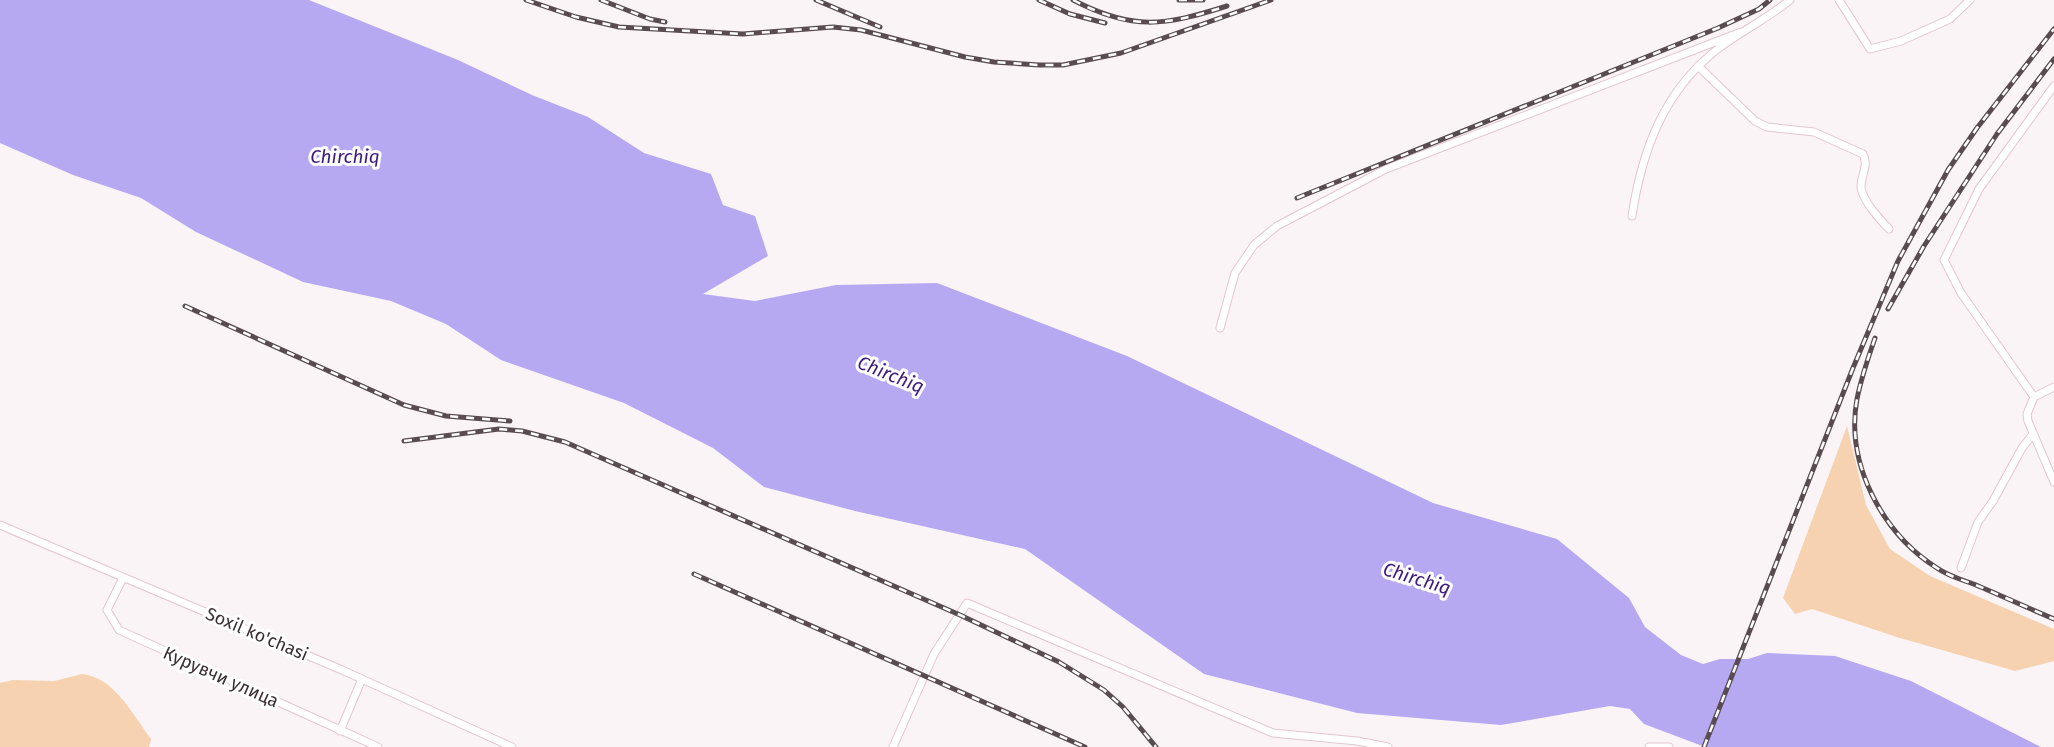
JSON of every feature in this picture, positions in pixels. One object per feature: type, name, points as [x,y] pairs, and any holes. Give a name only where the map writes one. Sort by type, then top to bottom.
[{"type":"street","points":[[1632,216],[1639,173],[1652,133],[1672,98],[1698,66],[1741,32],[1790,0]]},
{"type":"street","points":[[1839,0],[1870,49],[1901,41],[1950,19],[1970,0]]},
{"type":"street","points":[[1220,328],[1235,273],[1255,245],[1277,226],[1386,169],[1741,32]]},
{"type":"street","points":[[1698,66],[1755,121],[1767,127],[1814,132],[1863,154],[1866,159],[1861,187],[1863,194],[1889,229]]},
{"type":"street","points":[[2034,397],[1961,293],[1944,260],[1979,189],[2054,86]]},
{"type":"street","points":[[2054,387],[2034,397],[2027,414],[2054,482]]},
{"type":"street","points":[[1961,568],[1978,523],[2033,434]]},
{"type":"street","name":"Soxil ko'chasi","points":[[0,525],[362,679],[509,746]]},
{"type":"street","name":"Курувчи улица","points":[[123,578],[107,610],[119,630],[378,747]]},
{"type":"street","points":[[893,747],[934,654],[967,603],[1273,733],[1357,741],[1388,747]]},
{"type":"street","points":[[340,731],[362,679]]},
{"type":"street","points":[[1649,747],[1669,747]]},
{"type":"shaded area","points":[[1847,426],[1866,505],[1890,549],[1930,576],[2054,629],[2054,661],[2015,671],[1812,609],[1795,614],[1783,598]]},
{"type":"shaded area","points":[[82,674],[104,682],[122,699],[151,739],[149,747],[0,747],[0,683],[13,680],[54,681]]},
{"type":"water","name":"Chirchiq","points":[[0,0],[309,0],[458,60],[532,95],[588,117],[644,153],[711,174],[723,205],[755,216],[768,256],[703,294],[755,301],[836,285],[937,283],[1127,356],[1433,503],[1557,539],[1629,598],[1645,627],[1681,655],[1703,664],[1720,659],[1748,659],[1767,653],[1835,656],[1911,681],[2041,747],[1705,747],[1644,724],[1630,709],[1610,706],[1501,725],[1357,713],[1204,674],[1025,549],[855,511],[764,487],[713,448],[624,403],[501,360],[446,324],[391,301],[303,282],[196,232],[141,198],[73,175],[0,143]]},
{"type":"railway","points":[[526,0],[576,17],[619,27],[743,34],[833,27],[861,30],[965,57],[1039,65],[1063,65],[1121,53],[1271,0]]},
{"type":"railway","points":[[601,0],[665,22]]},
{"type":"railway","points":[[816,0],[880,27]]},
{"type":"railway","points":[[1039,0],[1070,14],[1105,23]]},
{"type":"railway","points":[[1073,0],[1114,17],[1149,22],[1185,18],[1227,6]]},
{"type":"railway","points":[[1179,0],[1203,0]]},
{"type":"railway","points":[[1297,198],[1718,28],[1759,9],[1770,0]]},
{"type":"railway","points":[[1704,747],[1853,368],[1898,261],[1948,170],[2054,29]]},
{"type":"railway","points":[[1888,309],[1924,246],[1997,134],[2054,59]]},
{"type":"railway","points":[[185,306],[404,405],[446,416],[510,421]]},
{"type":"railway","points":[[1875,338],[1857,399],[1855,424],[1863,472],[1885,517],[1918,554],[1941,571],[2054,619]]},
{"type":"railway","points":[[404,441],[499,429],[522,431],[565,442],[960,615],[1059,662],[1104,690],[1123,707],[1156,747]]},
{"type":"railway","points":[[694,574],[1085,747]]}]
